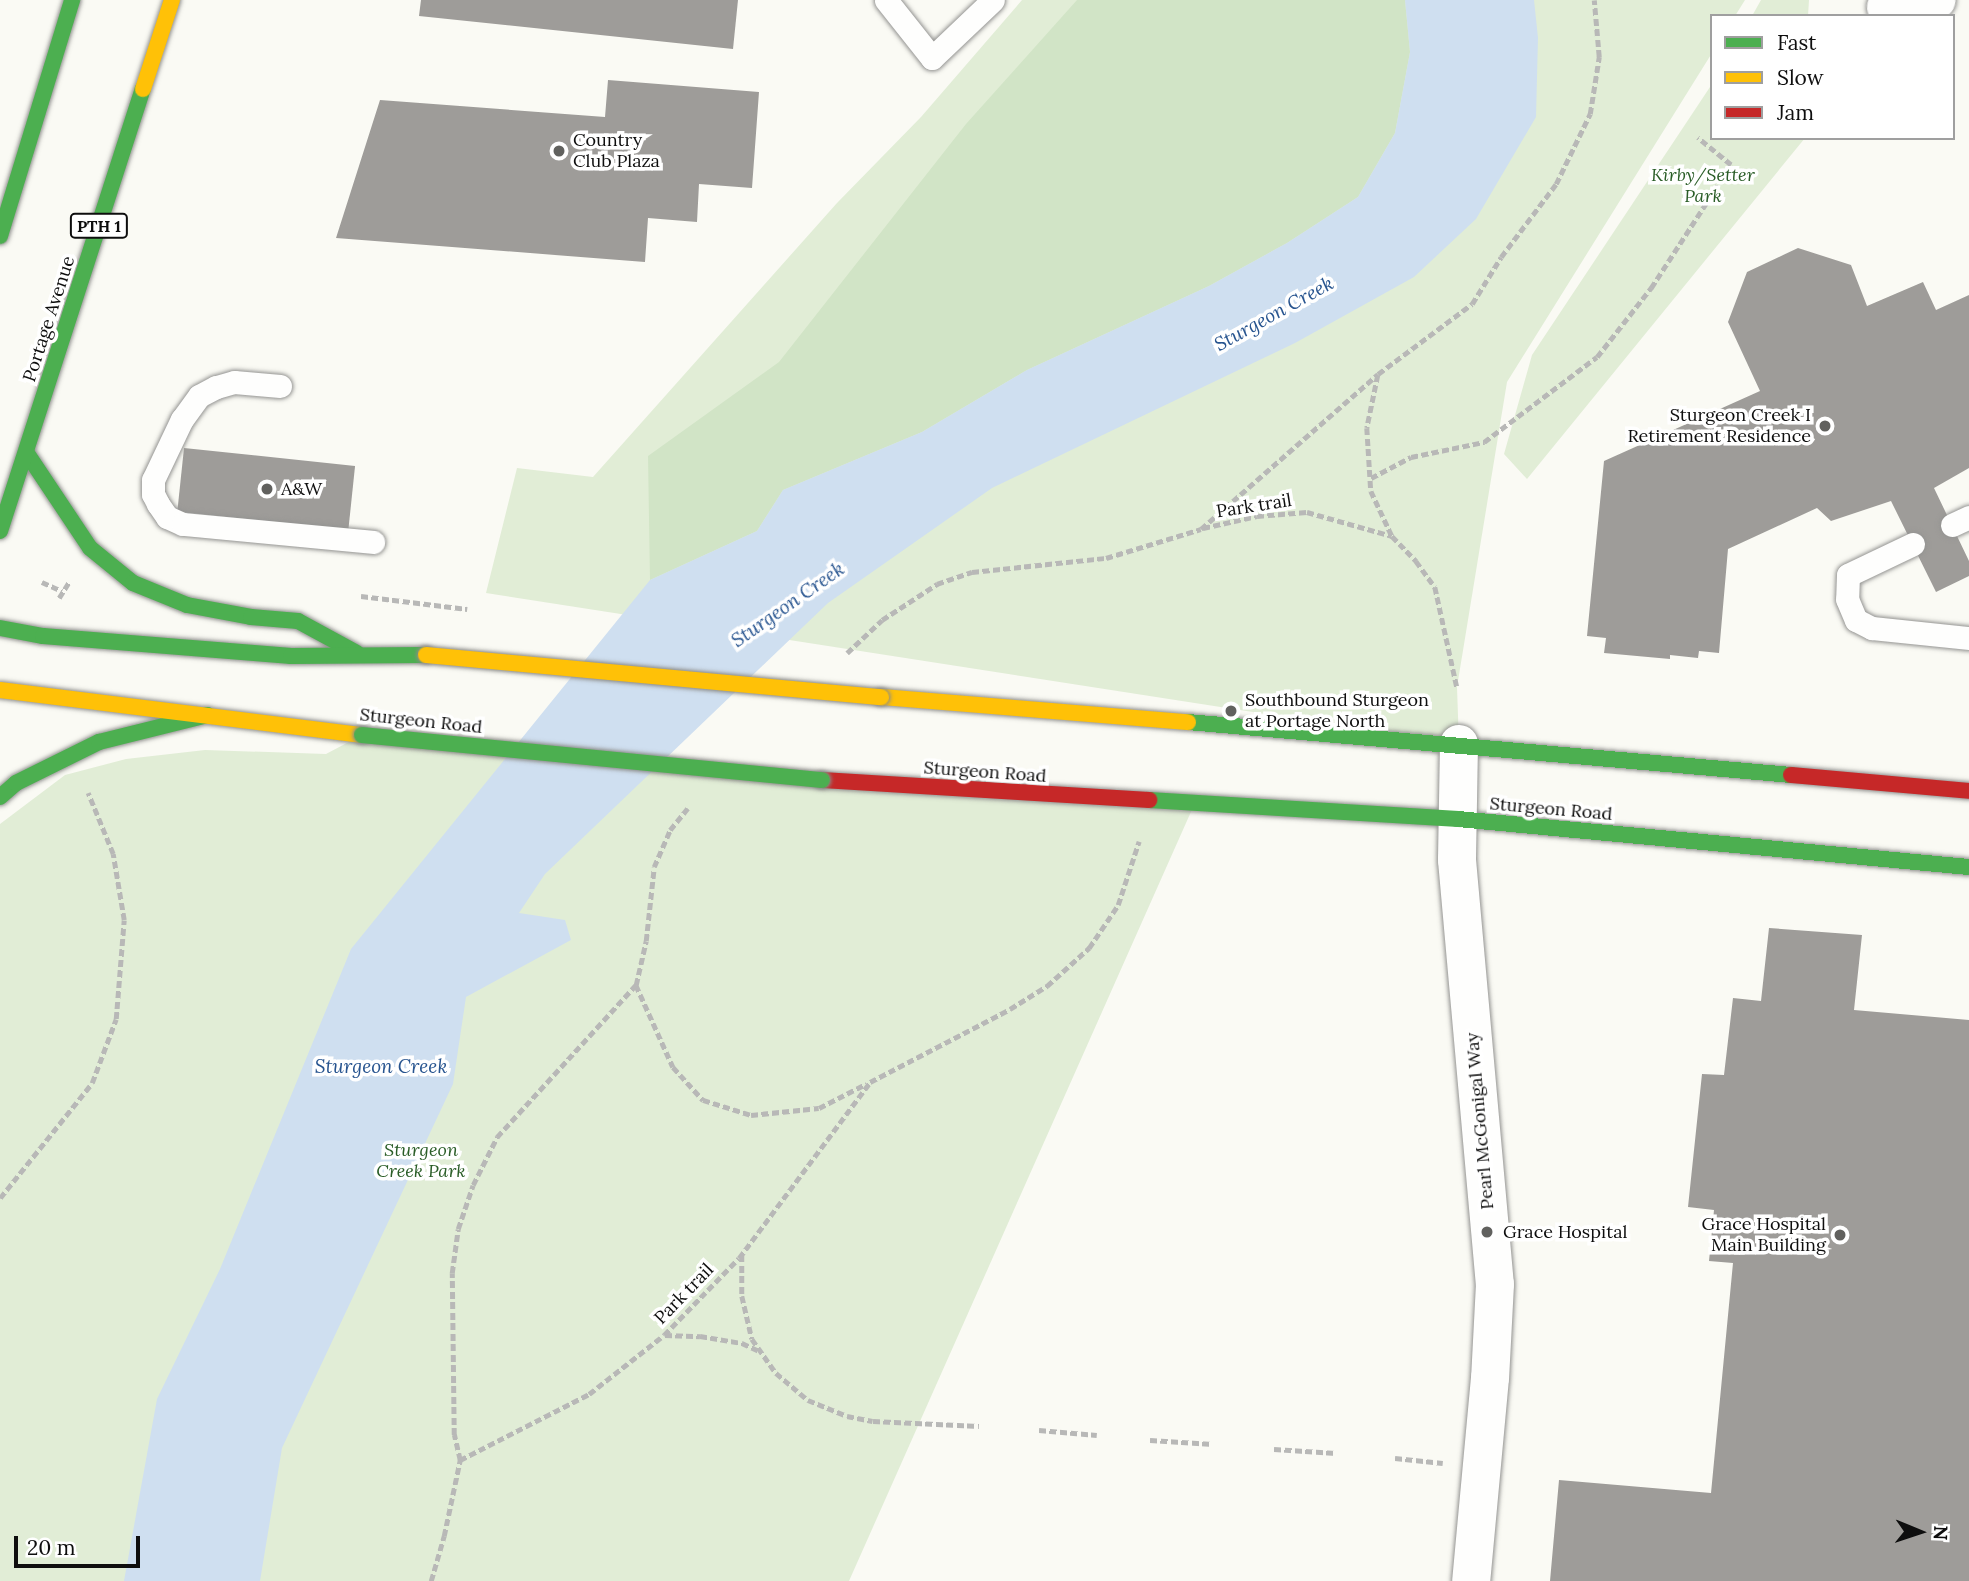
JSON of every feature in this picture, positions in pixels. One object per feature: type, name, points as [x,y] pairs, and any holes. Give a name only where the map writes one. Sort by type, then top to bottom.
[{"type":"main road","points":[[0,236],[72,0]]},
{"type":"main road","name":"Portage Avenue","points":[[0,531],[172,0]]},
{"type":"main road","points":[[26,452],[90,548],[133,583],[187,605],[251,617],[298,621],[358,653]]},
{"type":"main road","points":[[0,628],[43,636],[291,656],[358,653],[426,655],[1969,791]]},
{"type":"main road","name":"Sturgeon Road","points":[[0,690],[362,735],[822,780],[1458,819],[1969,867]]},
{"type":"main road","points":[[0,797],[16,783],[99,742],[208,715]]},
{"type":"street","points":[[1886,6],[1937,0]]},
{"type":"street","name":"Pearl McGonigal Way","points":[[1459,744],[1458,874],[1495,1284],[1490,1378],[1471,1581]]},
{"type":"lane","points":[[886,0],[932,58],[993,0]]},
{"type":"lane","points":[[280,386],[234,382],[216,387],[200,396],[182,419],[153,480],[153,494],[158,504],[167,517],[183,524],[373,541]]},
{"type":"lane","points":[[1913,544],[1848,575],[1847,599],[1856,620],[1872,628],[1969,638]]},
{"type":"path","points":[[1371,478],[1411,457],[1483,442],[1597,357],[1651,288],[1731,165],[1698,138]]},
{"type":"path","points":[[1378,374],[1367,428],[1371,491],[1392,536],[1416,561],[1435,587],[1457,687]]},
{"type":"path","name":"Park trail","points":[[1201,529],[1257,516],[1307,512],[1392,536]]},
{"type":"path","points":[[42,582],[62,591]]},
{"type":"path","points":[[361,596],[467,609]]},
{"type":"path","points":[[0,1198],[92,1083],[116,1019],[124,920],[113,854],[86,786]]},
{"type":"path","name":"Park trail","points":[[636,985],[673,1067],[703,1100],[751,1115],[818,1108],[1010,1009],[1046,986],[1089,948],[1118,905],[1141,834]]},
{"type":"path","name":"Park trail","points":[[460,1460],[589,1394],[664,1335],[742,1254],[870,1082]]},
{"type":"path","points":[[742,1254],[743,1296],[751,1339],[776,1373],[808,1400],[847,1416],[873,1422],[979,1426]]},
{"type":"path","points":[[664,1335],[700,1336],[742,1343],[761,1352]]},
{"type":"path","points":[[1039,1430],[1097,1435]]},
{"type":"path","points":[[1150,1440],[1213,1444]]},
{"type":"path","points":[[1274,1449],[1336,1454]]},
{"type":"path","points":[[1395,1458],[1455,1464]]},
{"type":"green space","points":[[1022,0],[1745,0],[1736,14],[1710,14],[1710,56],[1507,382],[1457,687],[1459,744],[486,593],[517,468],[593,477],[837,203],[921,117]]},
{"type":"green space","points":[[1077,0],[1405,0],[1410,52],[1395,133],[1358,197],[1287,243],[1209,286],[1027,370],[922,432],[783,490],[757,531],[650,580],[648,456],[779,362],[966,124]]},
{"type":"green space","points":[[1761,0],[1809,0],[1808,14],[1753,14]]},
{"type":"green space","name":"Kirby/Setter Park","points":[[1710,87],[1710,140],[1803,140],[1527,479],[1504,454],[1532,355]]},
{"type":"green space","name":"Sturgeon Creek Park","points":[[362,735],[1194,805],[849,1581],[0,1581],[0,824],[65,775],[126,759],[205,750],[326,754]]},
{"type":"water","name":"Sturgeon Creek","points":[[1405,0],[1534,0],[1538,38],[1536,117],[1476,219],[1414,277],[1295,343],[992,488],[828,603],[545,874],[519,913],[565,920],[571,940],[466,997],[453,1084],[282,1448],[260,1581],[124,1581],[157,1399],[220,1269],[351,949],[650,580],[757,531],[783,490],[922,432],[1027,370],[1209,286],[1287,243],[1358,197],[1395,133],[1410,52]]},
{"type":"building","points":[[421,0],[738,0],[733,49],[419,16]]},
{"type":"building","name":"Country Club Plaza","points":[[608,80],[759,92],[752,188],[699,184],[697,222],[648,218],[645,262],[336,238],[380,100],[605,117]]},
{"type":"building","name":"Sturgeon Creek I Retirement Residence","points":[[1798,248],[1851,265],[1867,306],[1923,282],[1936,310],[1969,295],[1969,468],[1934,488],[1969,561],[1969,576],[1936,592],[1891,501],[1831,521],[1817,508],[1728,549],[1719,653],[1699,651],[1698,658],[1670,655],[1670,659],[1604,653],[1606,638],[1587,636],[1604,461],[1760,391],[1728,322],[1747,272]]},
{"type":"building","name":"A&W","points":[[184,448],[355,466],[348,530],[177,512]]},
{"type":"building","name":"Grace Hospital Main Building","points":[[1769,928],[1862,935],[1854,1010],[1969,1020],[1969,1581],[1550,1581],[1559,1480],[1711,1493],[1733,1263],[1709,1261],[1714,1210],[1688,1207],[1702,1074],[1724,1075],[1733,998],[1761,1001]]},
{"type":"traffic: fast","points":[[0,236],[72,0]]},
{"type":"traffic: fast","points":[[0,531],[143,89]]},
{"type":"traffic: fast","points":[[26,452],[90,548],[133,583],[187,605],[251,617],[298,621],[357,653]]},
{"type":"traffic: fast","points":[[0,628],[43,636],[291,656],[426,655]]},
{"type":"traffic: fast","points":[[0,797],[16,783],[99,742],[208,715]]},
{"type":"traffic: fast","points":[[1188,722],[1791,775]]},
{"type":"traffic: fast","points":[[362,735],[822,780]]},
{"type":"traffic: fast","points":[[1149,800],[1458,819],[1969,867]]},
{"type":"traffic: slow","points":[[143,89],[172,0]]},
{"type":"traffic: slow","points":[[426,655],[881,697]]},
{"type":"traffic: slow","points":[[0,690],[362,735]]},
{"type":"traffic: slow","points":[[881,697],[1188,722]]},
{"type":"traffic: jam","points":[[1791,775],[1969,791]]},
{"type":"traffic: jam","points":[[822,780],[1149,800]]},
{"type":"place","name":"Country Club Plaza","points":[[559,151]]},
{"type":"place","name":"Sturgeon Creek I Retirement Residence","points":[[1825,426]]},
{"type":"place","name":"A&W","points":[[267,489]]},
{"type":"place","name":"Southbound Sturgeon at Portage North","points":[[1231,711]]},
{"type":"place","name":"Grace Hospital","points":[[1487,1232]]},
{"type":"place","name":"Grace Hospital Main Building","points":[[1840,1235]]}]
